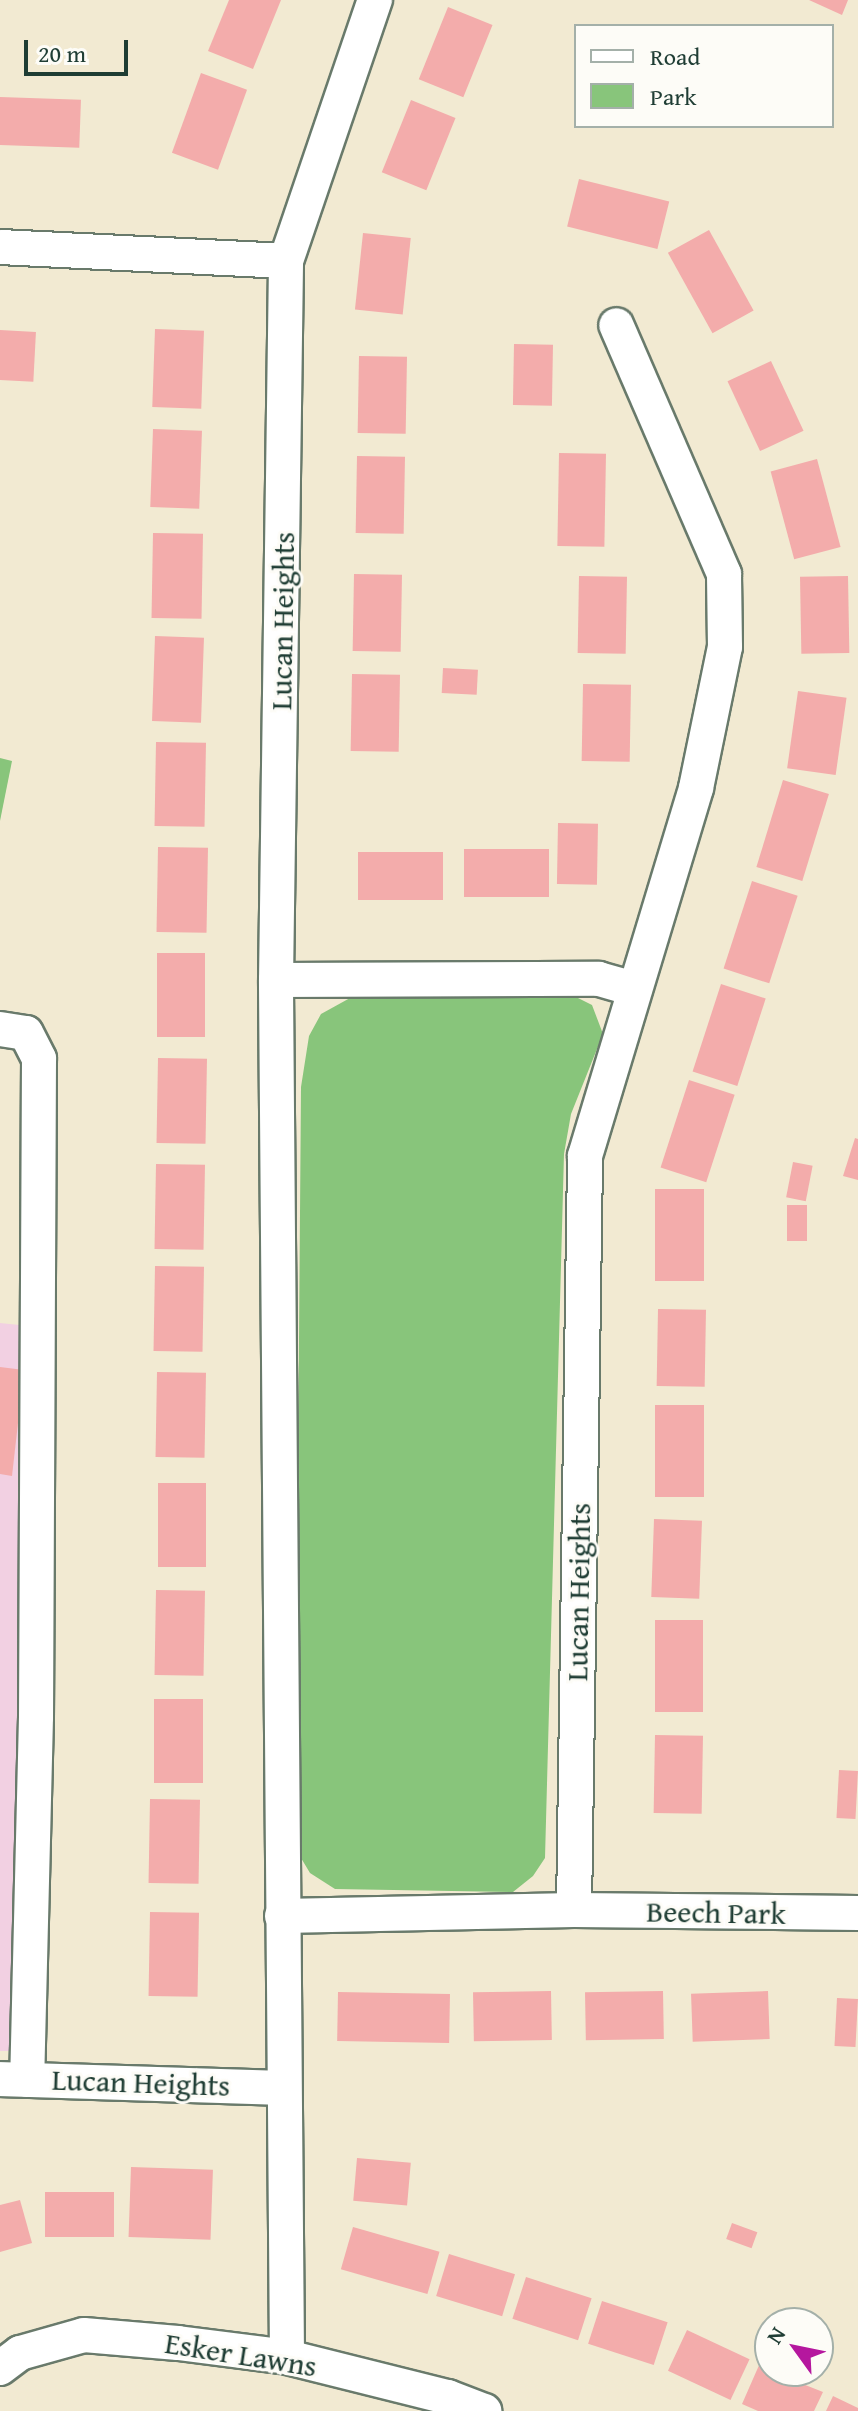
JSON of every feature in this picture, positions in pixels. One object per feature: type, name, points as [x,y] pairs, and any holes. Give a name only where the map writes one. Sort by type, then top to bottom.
[{"type":"street","name":"Lucan Heights","points":[[287,2357],[276,980],[286,261],[375,0]]},
{"type":"street","points":[[0,247],[286,261]]},
{"type":"street","name":"Lucan Heights","points":[[574,1910],[585,1156],[696,788],[725,647],[724,574],[616,325]]},
{"type":"street","points":[[276,980],[599,979],[634,989]]},
{"type":"street","points":[[0,1029],[26,1033],[39,1059],[36,1717],[13,2080]]},
{"type":"street","points":[[282,1916],[574,1910]]},
{"type":"street","name":"Beech Park","points":[[574,1910],[858,1913]]},
{"type":"street","name":"Lucan Heights","points":[[13,2080],[283,2088]]},
{"type":"street","name":"Esker Lawns","points":[[0,2368],[20,2353],[84,2335],[178,2343],[287,2357],[448,2397],[484,2411]]},
{"type":"shaded area","points":[[0,1323],[29,1326],[12,2051],[0,2051]]},
{"type":"green space","points":[[0,758],[12,761],[0,821]]},
{"type":"green space","points":[[568,993],[592,1005],[603,1034],[571,1114],[564,1154],[545,1858],[533,1876],[513,1892],[335,1889],[310,1873],[295,1848],[301,1087],[309,1036],[321,1014],[350,998]]},
{"type":"building","points":[[229,0],[281,0],[253,69],[208,51]]},
{"type":"building","points":[[809,0],[848,0],[842,15]]},
{"type":"building","points":[[448,7],[493,25],[463,97],[419,79]]},
{"type":"building","points":[[201,73],[247,90],[218,170],[172,153]]},
{"type":"building","points":[[0,97],[81,100],[79,148],[0,145]]},
{"type":"building","points":[[411,100],[456,118],[426,190],[382,172]]},
{"type":"building","points":[[579,179],[669,201],[657,249],[567,227]]},
{"type":"building","points":[[709,230],[754,310],[712,333],[668,253]]},
{"type":"building","points":[[363,233],[411,238],[403,315],[355,310]]},
{"type":"building","points":[[155,329],[204,331],[201,409],[152,407]]},
{"type":"building","points":[[0,330],[36,332],[33,382],[0,380]]},
{"type":"building","points":[[514,344],[553,345],[552,406],[513,405]]},
{"type":"building","points":[[359,356],[407,357],[406,434],[358,433]]},
{"type":"building","points":[[771,361],[804,431],[760,451],[727,381]]},
{"type":"building","points":[[153,429],[202,431],[199,509],[150,507]]},
{"type":"building","points":[[559,453],[606,454],[604,547],[557,546]]},
{"type":"building","points":[[357,456],[405,457],[404,534],[356,533]]},
{"type":"building","points":[[817,459],[841,547],[794,559],[771,471]]},
{"type":"building","points":[[153,533],[203,534],[202,619],[152,618]]},
{"type":"building","points":[[354,574],[402,575],[401,652],[353,651]]},
{"type":"building","points":[[579,576],[627,577],[626,654],[578,653]]},
{"type":"building","points":[[848,576],[849,653],[801,654],[800,577]]},
{"type":"building","points":[[155,636],[204,638],[201,723],[152,721]]},
{"type":"building","points":[[443,668],[478,670],[477,695],[442,693]]},
{"type":"building","points":[[352,674],[400,675],[399,752],[351,751]]},
{"type":"building","points":[[583,684],[631,685],[630,762],[582,761]]},
{"type":"building","points":[[798,691],[847,698],[836,775],[787,768]]},
{"type":"building","points":[[156,742],[206,743],[205,827],[155,826]]},
{"type":"building","points":[[783,780],[829,794],[802,881],[756,867]]},
{"type":"building","points":[[558,823],[598,824],[597,885],[557,884]]},
{"type":"building","points":[[158,847],[208,848],[207,933],[157,932]]},
{"type":"building","points":[[464,849],[549,849],[549,897],[464,897]]},
{"type":"building","points":[[358,852],[443,852],[443,900],[358,900]]},
{"type":"building","points":[[752,881],[798,896],[769,983],[724,968]]},
{"type":"building","points":[[157,953],[205,953],[205,1037],[157,1037]]},
{"type":"building","points":[[721,984],[766,999],[737,1086],[693,1071]]},
{"type":"building","points":[[158,1058],[207,1059],[206,1144],[157,1143]]},
{"type":"building","points":[[689,1080],[735,1095],[706,1182],[661,1167]]},
{"type":"building","points":[[855,1138],[858,1139],[858,1180],[843,1176]]},
{"type":"building","points":[[793,1162],[813,1166],[806,1201],[786,1197]]},
{"type":"building","points":[[156,1164],[205,1165],[204,1250],[155,1249]]},
{"type":"building","points":[[655,1189],[704,1189],[704,1281],[655,1281]]},
{"type":"building","points":[[787,1205],[807,1205],[807,1241],[787,1241]]},
{"type":"building","points":[[155,1266],[204,1267],[203,1352],[154,1351]]},
{"type":"building","points":[[658,1309],[706,1310],[705,1387],[657,1386]]},
{"type":"building","points":[[0,1367],[24,1370],[12,1476],[0,1474]]},
{"type":"building","points":[[157,1372],[206,1373],[205,1458],[156,1457]]},
{"type":"building","points":[[655,1405],[704,1405],[704,1497],[655,1497]]},
{"type":"building","points":[[158,1483],[206,1483],[206,1567],[158,1567]]},
{"type":"building","points":[[654,1519],[702,1521],[699,1599],[651,1597]]},
{"type":"building","points":[[156,1590],[205,1591],[204,1676],[155,1675]]},
{"type":"building","points":[[655,1620],[703,1620],[703,1712],[655,1712]]},
{"type":"building","points":[[154,1699],[203,1699],[203,1783],[154,1783]]},
{"type":"building","points":[[655,1735],[703,1736],[702,1814],[654,1813]]},
{"type":"building","points":[[839,1770],[858,1771],[855,1819],[836,1818]]},
{"type":"building","points":[[150,1799],[200,1800],[199,1884],[149,1883]]},
{"type":"building","points":[[150,1912],[199,1913],[198,1997],[149,1996]]},
{"type":"building","points":[[551,1991],[552,2040],[474,2041],[473,1992]]},
{"type":"building","points":[[663,1991],[664,2039],[586,2040],[585,1992]]},
{"type":"building","points":[[768,1991],[770,2039],[693,2042],[691,1994]]},
{"type":"building","points":[[338,1992],[450,1994],[449,2043],[337,2041]]},
{"type":"building","points":[[837,1998],[858,1999],[855,2047],[834,2046]]},
{"type":"building","points":[[357,2158],[411,2163],[407,2206],[353,2201]]},
{"type":"building","points":[[131,2167],[213,2170],[211,2240],[129,2237]]},
{"type":"building","points":[[45,2192],[114,2192],[114,2237],[45,2237]]},
{"type":"building","points":[[20,2200],[32,2243],[0,2252],[0,2205]]},
{"type":"building","points":[[732,2223],[757,2232],[752,2248],[726,2239]]},
{"type":"building","points":[[353,2227],[440,2252],[427,2294],[341,2269]]},
{"type":"building","points":[[449,2254],[515,2274],[502,2316],[436,2296]]},
{"type":"building","points":[[526,2277],[592,2298],[578,2340],[512,2319]]},
{"type":"building","points":[[602,2301],[668,2322],[654,2365],[588,2344]]},
{"type":"building","points":[[687,2330],[750,2359],[731,2400],[668,2371]]},
{"type":"building","points":[[754,2377],[754,2387],[810,2387],[823,2392],[814,2411],[758,2411],[742,2404]]},
{"type":"building","points":[[833,2396],[858,2408],[858,2411],[826,2411]]}]
